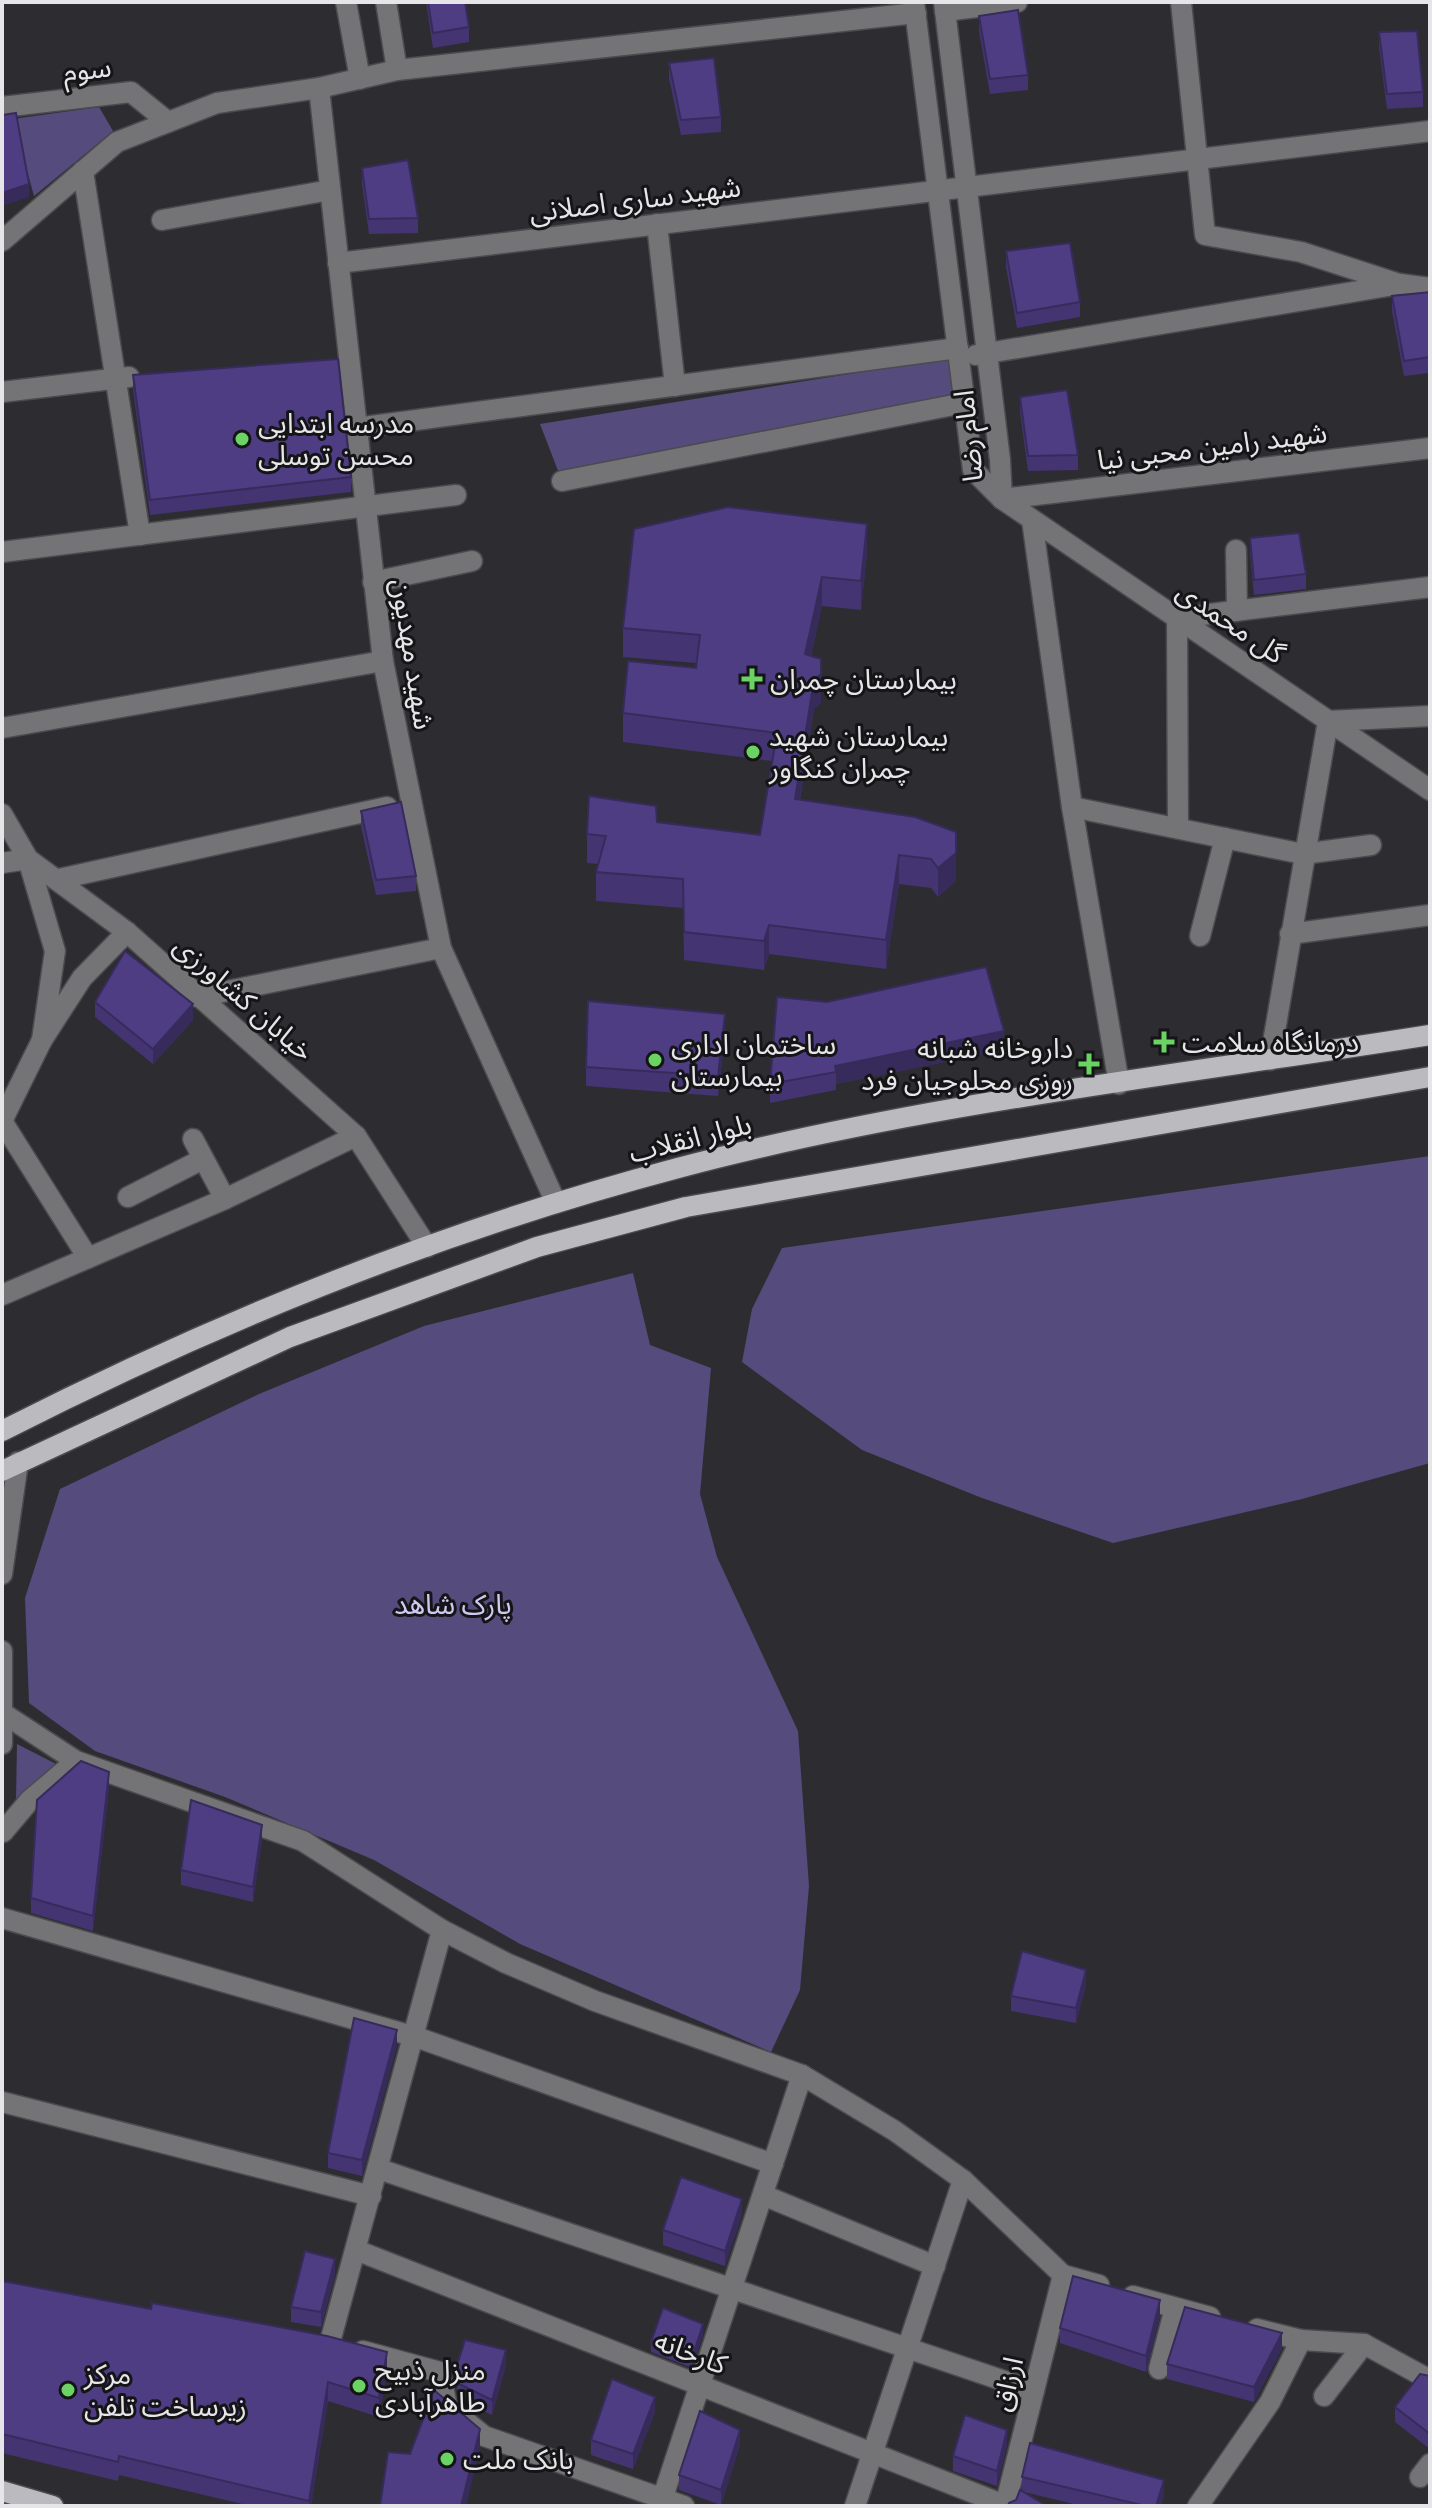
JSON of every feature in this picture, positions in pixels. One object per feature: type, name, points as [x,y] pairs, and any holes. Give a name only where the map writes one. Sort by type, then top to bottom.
[{"type":"main road","name":"بلوار انقلاب","points":[[3,1431],[179,1344],[427,1247],[556,1203],[679,1167],[836,1132],[1430,1035]]},
{"type":"main road","points":[[3,1431],[10,1466],[290,1337],[440,1279],[552,1243],[717,1201],[1430,1077]]},
{"type":"main road","points":[[2,2491],[53,2506]]},
{"type":"street","points":[[346,2],[360,79]]},
{"type":"street","points":[[386,2],[397,70]]},
{"type":"street","points":[[944,7],[1017,2]]},
{"type":"street","points":[[1181,2],[1205,235],[1301,252],[1400,284],[1430,288]]},
{"type":"street","name":"امام رضا","points":[[944,7],[1002,499]]},
{"type":"street","points":[[2,241],[117,142],[217,103],[319,88],[397,70],[915,8]]},
{"type":"street","name":"امام رضا","points":[[915,8],[973,470],[1002,499]]},
{"type":"street","name":"شهید مهدیون","points":[[319,88],[338,263],[341,361],[356,428],[383,661],[441,948],[556,1203]]},
{"type":"street","name":"سوم","points":[[2,107],[131,92],[168,122]]},
{"type":"street","name":"شهید ساری اصلانی","points":[[338,263],[1430,131]]},
{"type":"street","points":[[83,171],[140,535]]},
{"type":"street","points":[[162,220],[330,190]]},
{"type":"street","points":[[2,227],[23,224]]},
{"type":"street","points":[[657,224],[675,386]]},
{"type":"street","points":[[356,428],[675,386],[958,353],[987,354],[1400,284]]},
{"type":"street","points":[[2,392],[147,376]]},
{"type":"street","points":[[562,481],[964,403]]},
{"type":"street","name":"شهید رامین محبی نیا","points":[[1002,499],[1430,448]]},
{"type":"street","points":[[2,552],[456,495]]},
{"type":"street","name":"گل محمدی","points":[[1002,499],[1430,790]]},
{"type":"street","points":[[1032,520],[1072,807],[1119,1084]]},
{"type":"street","points":[[1236,550],[1237,611]]},
{"type":"street","points":[[373,582],[472,561]]},
{"type":"street","points":[[1178,828],[1177,618],[1430,587]]},
{"type":"street","points":[[2,728],[383,661]]},
{"type":"street","points":[[1270,1060],[1328,721],[1430,716]]},
{"type":"street","points":[[59,879],[410,802]]},
{"type":"street","points":[[1072,807],[1303,854],[1371,845]]},
{"type":"street","name":"خیابان کشاورزی","points":[[2,814],[28,859],[127,932],[356,1136],[427,1247]]},
{"type":"street","points":[[1200,936],[1225,838]]},
{"type":"street","points":[[2,863],[28,859],[55,951],[42,1040]]},
{"type":"street","points":[[1290,934],[1430,915]]},
{"type":"street","points":[[88,1258],[2,1121],[42,1040],[82,978],[127,932]]},
{"type":"street","points":[[198,997],[441,948]]},
{"type":"street","points":[[2,1295],[225,1199],[356,1136]]},
{"type":"street","points":[[193,1139],[225,1199]]},
{"type":"street","points":[[128,1197],[203,1159]]},
{"type":"street","points":[[2,1574],[10,1466]]},
{"type":"street","points":[[2,1651],[2,1744]]},
{"type":"street","points":[[4,1714],[76,1761],[303,1841],[442,1930],[595,2001],[802,2075],[895,2131],[963,2180],[1063,2275],[1301,2340],[1364,2344],[1430,2380]]},
{"type":"street","points":[[3,1832],[30,1800],[76,1761]]},
{"type":"street","points":[[2,1809],[2,1843]]},
{"type":"street","points":[[2,1918],[416,2037],[773,2164]]},
{"type":"street","points":[[442,1930],[416,2037],[356,2250],[322,2341],[440,2372],[447,2406],[484,2436],[662,2502],[684,2506]]},
{"type":"street","points":[[662,2502],[802,2075]]},
{"type":"street","points":[[2,2102],[371,2196]]},
{"type":"street","points":[[379,2169],[1034,2391]]},
{"type":"street","points":[[855,2506],[963,2180]]},
{"type":"street","points":[[763,2195],[935,2266]]},
{"type":"street","name":"کارخانه","points":[[356,2250],[1006,2506]]},
{"type":"street","name":"ارزاق","points":[[1006,2506],[1063,2275]]},
{"type":"street","points":[[1159,2369],[1175,2308]]},
{"type":"street","points":[[1198,2506],[1270,2402],[1301,2340]]},
{"type":"street","points":[[1324,2396],[1364,2344]]},
{"type":"green space","points":[[99,107],[113,131],[34,196],[13,119]]},
{"type":"green space","points":[[948,358],[955,398],[562,481],[540,424]]},
{"type":"green space","points":[[1430,1156],[1430,1463],[1302,1499],[1113,1543],[982,1498],[862,1450],[742,1362],[752,1309],[782,1248]]},
{"type":"green space","name":"پارک شاهد","points":[[633,1273],[650,1345],[711,1368],[700,1494],[717,1557],[798,1731],[809,1886],[800,1990],[771,2052],[520,1944],[374,1860],[225,1797],[95,1751],[29,1703],[25,1598],[60,1489],[259,1394],[424,1326]]},
{"type":"green space","points":[[17,1744],[56,1764],[16,1801]]},
{"type":"building","points":[[428,2],[465,2],[469,27],[433,33]]},
{"type":"building","points":[[1018,10],[1028,75],[990,79],[979,16]]},
{"type":"building","points":[[1417,31],[1423,92],[1387,94],[1379,32]]},
{"type":"building","points":[[714,58],[721,117],[681,120],[669,63]]},
{"type":"building","points":[[16,113],[29,184],[2,193],[2,115]]},
{"type":"building","points":[[408,160],[418,218],[369,219],[362,168]]},
{"type":"building","points":[[1070,243],[1080,302],[1017,313],[1006,251]]},
{"type":"building","points":[[1430,292],[1430,357],[1404,361],[1392,296]]},
{"type":"building","name":"مدرسه ابتدایی محسن توسلی","points":[[338,359],[351,477],[150,500],[133,375]]},
{"type":"building","points":[[1067,390],[1078,455],[1028,456],[1020,397]]},
{"type":"building","name":"بیمارستان شهید چمران کنگاور","points":[[728,507],[867,524],[861,581],[822,577],[805,654],[821,659],[821,674],[814,680],[795,799],[915,817],[956,832],[956,853],[938,868],[931,859],[899,855],[886,940],[769,925],[764,941],[684,932],[683,879],[596,872],[606,836],[587,834],[589,796],[656,806],[657,822],[760,835],[777,733],[623,713],[628,661],[696,668],[700,635],[623,628],[634,529]]},
{"type":"building","points":[[1299,533],[1306,574],[1254,580],[1250,538]]},
{"type":"building","points":[[401,802],[416,876],[376,880],[361,811]]},
{"type":"building","points":[[125,951],[193,1004],[153,1049],[95,1002]]},
{"type":"building","points":[[986,967],[1004,1031],[835,1066],[836,1072],[770,1084],[777,997],[827,1002]]},
{"type":"building","name":"ساختمان اداری بیمارستان","points":[[588,1001],[725,1014],[718,1076],[586,1067]]},
{"type":"building","points":[[81,1761],[109,1772],[93,1916],[31,1898],[37,1800]]},
{"type":"building","points":[[191,1800],[262,1825],[253,1887],[181,1870]]},
{"type":"building","points":[[1022,1951],[1086,1970],[1076,2008],[1011,1996]]},
{"type":"building","points":[[354,2018],[397,2030],[362,2160],[328,2153]]},
{"type":"building","points":[[681,2177],[742,2199],[725,2251],[663,2230]]},
{"type":"building","points":[[305,2251],[335,2259],[321,2312],[291,2307]]},
{"type":"building","points":[[1073,2276],[1160,2300],[1146,2356],[1060,2328]]},
{"type":"building","points":[[2,2281],[151,2309],[152,2303],[327,2336],[387,2352],[379,2398],[328,2382],[309,2501],[119,2456],[118,2462],[2,2434]]},
{"type":"building","points":[[1185,2307],[1282,2333],[1254,2387],[1167,2364]]},
{"type":"building","points":[[663,2308],[703,2324],[692,2358],[651,2342]]},
{"type":"building","points":[[465,2340],[506,2350],[492,2400],[459,2384],[456,2369]]},
{"type":"building","points":[[1420,2374],[1430,2376],[1430,2434],[1395,2407]]},
{"type":"building","points":[[612,2379],[655,2397],[633,2454],[591,2440]]},
{"type":"building","name":"بانک ملت","points":[[434,2390],[480,2429],[461,2506],[380,2506],[388,2452],[410,2454]]},
{"type":"building","points":[[700,2411],[740,2430],[721,2490],[679,2475]]},
{"type":"building","points":[[965,2415],[1007,2430],[997,2471],[953,2456]]},
{"type":"building","points":[[1030,2443],[1164,2480],[1156,2506],[1022,2477]]},
{"type":"building","points":[[1020,2490],[1047,2506],[1008,2506],[1016,2500]]},
{"type":"place","name":"مدرسه ابتدایی محسن توسلی","points":[[242,439]]},
{"type":"place","name":"بیمارستان چمران","points":[[752,679]]},
{"type":"place","name":"بیمارستان شهید چمران کنگاور","points":[[753,752]]},
{"type":"place","name":"درمانگاه سلامت","points":[[1164,1042]]},
{"type":"place","name":"ساختمان اداری بیمارستان","points":[[655,1060]]},
{"type":"place","name":"داروخانه شبانه روزی محلوجیان فرد","points":[[1089,1064]]},
{"type":"place","name":"منزل ذبیح طاهرآبادی","points":[[359,2386]]},
{"type":"place","name":"مرکز زیرساخت تلفن","points":[[68,2390]]},
{"type":"place","name":"بانک ملت","points":[[447,2459]]}]
